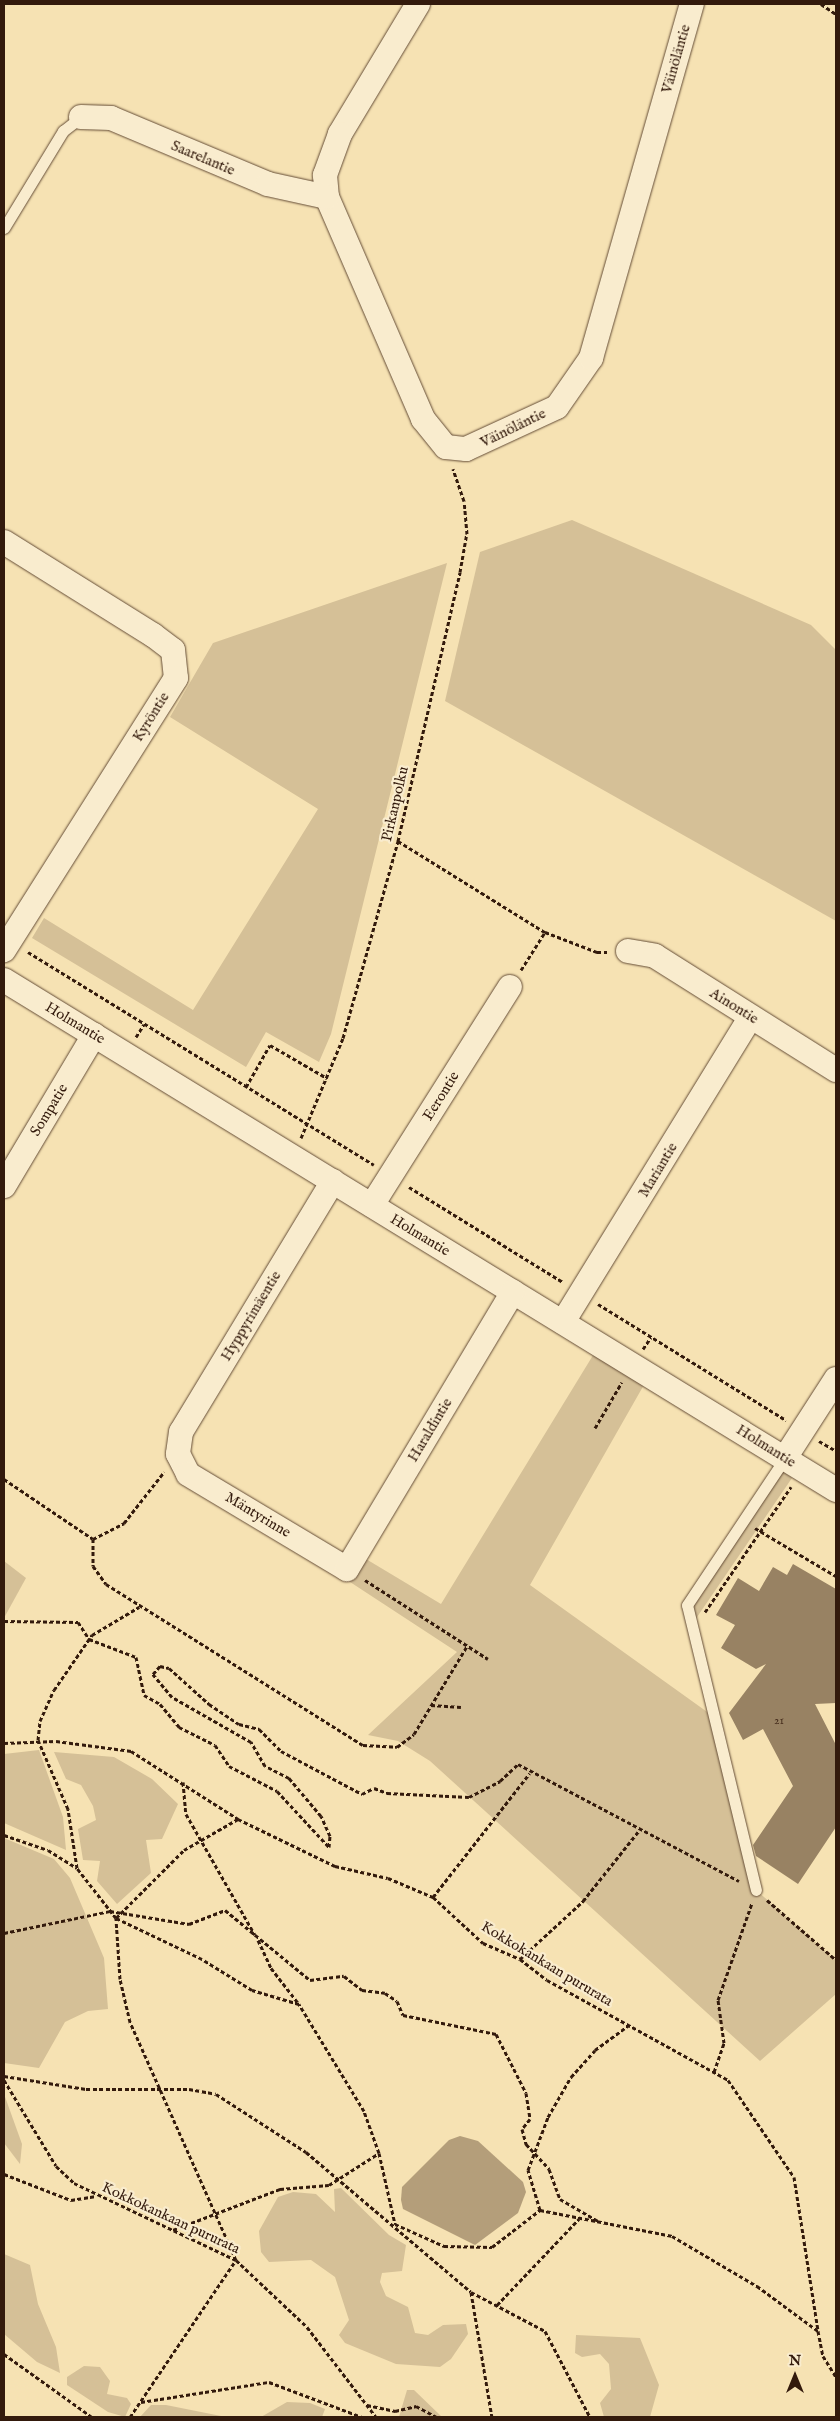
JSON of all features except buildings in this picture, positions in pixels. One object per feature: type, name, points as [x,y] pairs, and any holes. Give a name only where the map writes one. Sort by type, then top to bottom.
[{"type":"street","points":[[418,4],[340,134],[325,175],[327,197],[423,419],[446,447]]},
{"type":"street","name":"Väinöläntie","points":[[446,447],[466,449],[486,444],[557,407],[591,358],[692,4]]},
{"type":"street","name":"Saarelantie","points":[[81,117],[111,118],[268,184],[327,197]]},
{"type":"street","name":"Kyröntie","points":[[4,542],[173,650],[176,678],[7,946]]},
{"type":"street","name":"Ainontie","points":[[628,951],[655,956],[836,1070]]},
{"type":"street","name":"Holmantie","points":[[4,980],[836,1490]]},
{"type":"street","name":"Eerontie","points":[[372,1205],[510,987]]},
{"type":"street","name":"Mariantie","points":[[563,1322],[751,1017]]},
{"type":"street","name":"Sompatie","points":[[4,1186],[94,1035]]},
{"type":"street","name":"Hyppyrimäentie","points":[[178,1454],[181,1432],[333,1181]]},
{"type":"street","name":"Haraldintie","points":[[348,1569],[513,1292]]},
{"type":"street","points":[[794,1464],[812,1436],[836,1379]]},
{"type":"street","name":"Mäntyrinne","points":[[178,1454],[188,1474],[348,1569]]},
{"type":"lane","points":[[4,228],[63,131],[81,117]]},
{"type":"lane","points":[[756,1890],[687,1605],[740,1520],[794,1464]]},
{"type":"path","points":[[821,4],[836,14]]},
{"type":"path","name":"Pirkanpolku","points":[[293,1157],[343,1038],[398,841],[467,534],[464,502],[446,447]]},
{"type":"path","points":[[398,841],[545,932],[597,952],[628,951]]},
{"type":"path","points":[[510,987],[545,932]]},
{"type":"path","points":[[7,946],[246,1087],[836,1451]]},
{"type":"path","points":[[246,1087],[270,1045],[327,1078]]},
{"type":"path","points":[[595,1428],[632,1364]]},
{"type":"path","points":[[694,1629],[761,1532],[794,1464],[812,1436]]},
{"type":"path","points":[[93,1539],[124,1523],[178,1454]]},
{"type":"path","points":[[4,1479],[93,1539]]},
{"type":"path","points":[[740,1520],[836,1576]]},
{"type":"path","points":[[93,1539],[93,1566],[106,1584],[138,1606],[363,1745],[397,1747],[414,1734],[467,1646]]},
{"type":"path","points":[[348,1569],[488,1659]]},
{"type":"path","points":[[76,1868],[68,1809],[38,1740],[40,1721],[54,1690],[89,1640],[138,1606]]},
{"type":"path","points":[[4,1621],[78,1622],[89,1640],[136,1657],[144,1695],[160,1704],[179,1727],[215,1745],[229,1766],[277,1791],[328,1847],[330,1836],[321,1816],[289,1778],[265,1766],[251,1742],[172,1697],[153,1674],[160,1666],[170,1668],[209,1704],[239,1724],[259,1729],[281,1751],[362,1794],[374,1788],[387,1793],[469,1796],[500,1781],[518,1764],[756,1890],[836,1960]]},
{"type":"path","points":[[431,1705],[461,1707]]},
{"type":"path","name":"Kokkokankaan pururata","points":[[4,1743],[38,1740],[131,1751],[182,1781],[238,1819],[335,1866],[388,1878],[433,1897],[483,1943],[520,1959],[547,1980],[728,2080],[794,2177],[823,2356],[836,2378]]},
{"type":"path","points":[[433,1897],[530,1772]]},
{"type":"path","points":[[182,1781],[186,1814],[200,1840],[256,1937],[271,1968],[299,2004],[364,2112],[379,2153],[395,2224]]},
{"type":"path","points":[[130,2417],[236,2260],[212,2212],[164,2090],[130,2022],[120,1979],[116,1918],[184,1850],[238,1819]]},
{"type":"path","points":[[520,1959],[583,1901],[641,1828]]},
{"type":"path","points":[[4,1835],[48,1850],[76,1868],[116,1918],[202,1959],[252,1990],[299,2004]]},
{"type":"path","points":[[714,2072],[724,2043],[718,2000],[756,1890]]},
{"type":"path","points":[[4,1933],[110,1911],[189,1924],[224,1910],[310,1980],[344,1976],[362,1990],[385,1993],[397,2001],[402,2015],[496,2034],[526,2093],[530,2119],[522,2129],[535,2154],[549,2169],[560,2199],[598,2222]]},
{"type":"path","points":[[540,2210],[529,2183],[535,2154],[571,2076],[595,2050],[630,2025]]},
{"type":"path","points":[[4,2076],[86,2089],[164,2090],[216,2094],[339,2180],[395,2224],[471,2292],[545,2331],[590,2417]]},
{"type":"path","name":"Kokkokankaan pururata","points":[[4,2080],[56,2166],[96,2195],[236,2260],[306,2327],[376,2417]]},
{"type":"path","points":[[173,2230],[212,2212],[280,2188],[339,2180],[379,2153]]},
{"type":"path","points":[[4,2174],[71,2200],[96,2195]]},
{"type":"path","points":[[395,2224],[444,2246],[474,2249],[492,2247],[540,2210],[672,2236],[757,2286],[818,2331]]},
{"type":"path","points":[[497,2305],[579,2218]]},
{"type":"path","points":[[471,2292],[492,2417]]},
{"type":"path","points":[[4,2354],[92,2417]]},
{"type":"path","points":[[140,2402],[269,2382],[362,2417]]},
{"type":"path","points":[[367,2405],[395,2411],[416,2406],[437,2417]]},
{"type":"shaded area","points":[[572,520],[811,625],[836,650],[836,921],[445,701],[480,552]]},
{"type":"shaded area","points":[[447,563],[331,1034],[319,1062],[266,1032],[246,1067],[32,938],[44,918],[193,1010],[318,809],[170,717],[213,643]]},
{"type":"shaded area","points":[[595,1352],[645,1383],[530,1585],[717,1719],[756,1890],[836,1960],[836,1994],[760,2061],[430,1761],[398,1741],[368,1735],[457,1652],[347,1580],[361,1556],[441,1604]]},
{"type":"shaded area","points":[[781,1470],[792,1478],[695,1620],[692,1606]]},
{"type":"shaded area","points":[[4,1561],[26,1578],[4,1618]]},
{"type":"shaded area","points":[[39,1750],[63,1817],[66,1850],[4,1823],[4,1754]]},
{"type":"shaded area","points":[[54,1752],[114,1757],[152,1779],[178,1804],[162,1839],[146,1840],[151,1873],[117,1904],[97,1881],[100,1861],[83,1860],[78,1829],[96,1820],[93,1806],[81,1785],[66,1779]]},
{"type":"shaded area","points":[[4,1838],[54,1859],[70,1878],[104,1958],[108,2009],[88,2011],[65,2022],[39,2068],[4,2063]]},
{"type":"shaded area","points":[[4,2094],[22,2144],[20,2164],[4,2143]]},
{"type":"shaded area","points":[[460,2136],[478,2141],[523,2182],[526,2192],[518,2213],[475,2245],[403,2209],[401,2200],[402,2187],[449,2140]]},
{"type":"shaded area","points":[[341,2188],[389,2235],[406,2245],[402,2271],[382,2273],[380,2282],[386,2296],[408,2307],[415,2333],[428,2335],[443,2325],[466,2324],[468,2334],[451,2359],[440,2367],[396,2364],[345,2343],[339,2335],[349,2320],[335,2277],[311,2260],[269,2262],[261,2252],[259,2231],[278,2197],[293,2192],[316,2194],[335,2212],[334,2189]]},
{"type":"shaded area","points":[[4,2254],[30,2265],[38,2304],[56,2347],[60,2373],[37,2362],[4,2334]]},
{"type":"shaded area","points":[[576,2335],[640,2338],[659,2385],[650,2417],[604,2417],[600,2403],[611,2389],[609,2364],[600,2354],[582,2357],[575,2353]]},
{"type":"shaded area","points":[[84,2366],[100,2367],[110,2381],[107,2394],[127,2398],[131,2404],[125,2417],[108,2412],[67,2385],[67,2377]]},
{"type":"shaded area","points":[[407,2390],[414,2390],[442,2417],[399,2417]]},
{"type":"shaded area","points":[[287,2402],[310,2403],[325,2409],[322,2417],[261,2417]]},
{"type":"shaded area","points":[[151,2405],[166,2405],[226,2417],[140,2417]]}]
